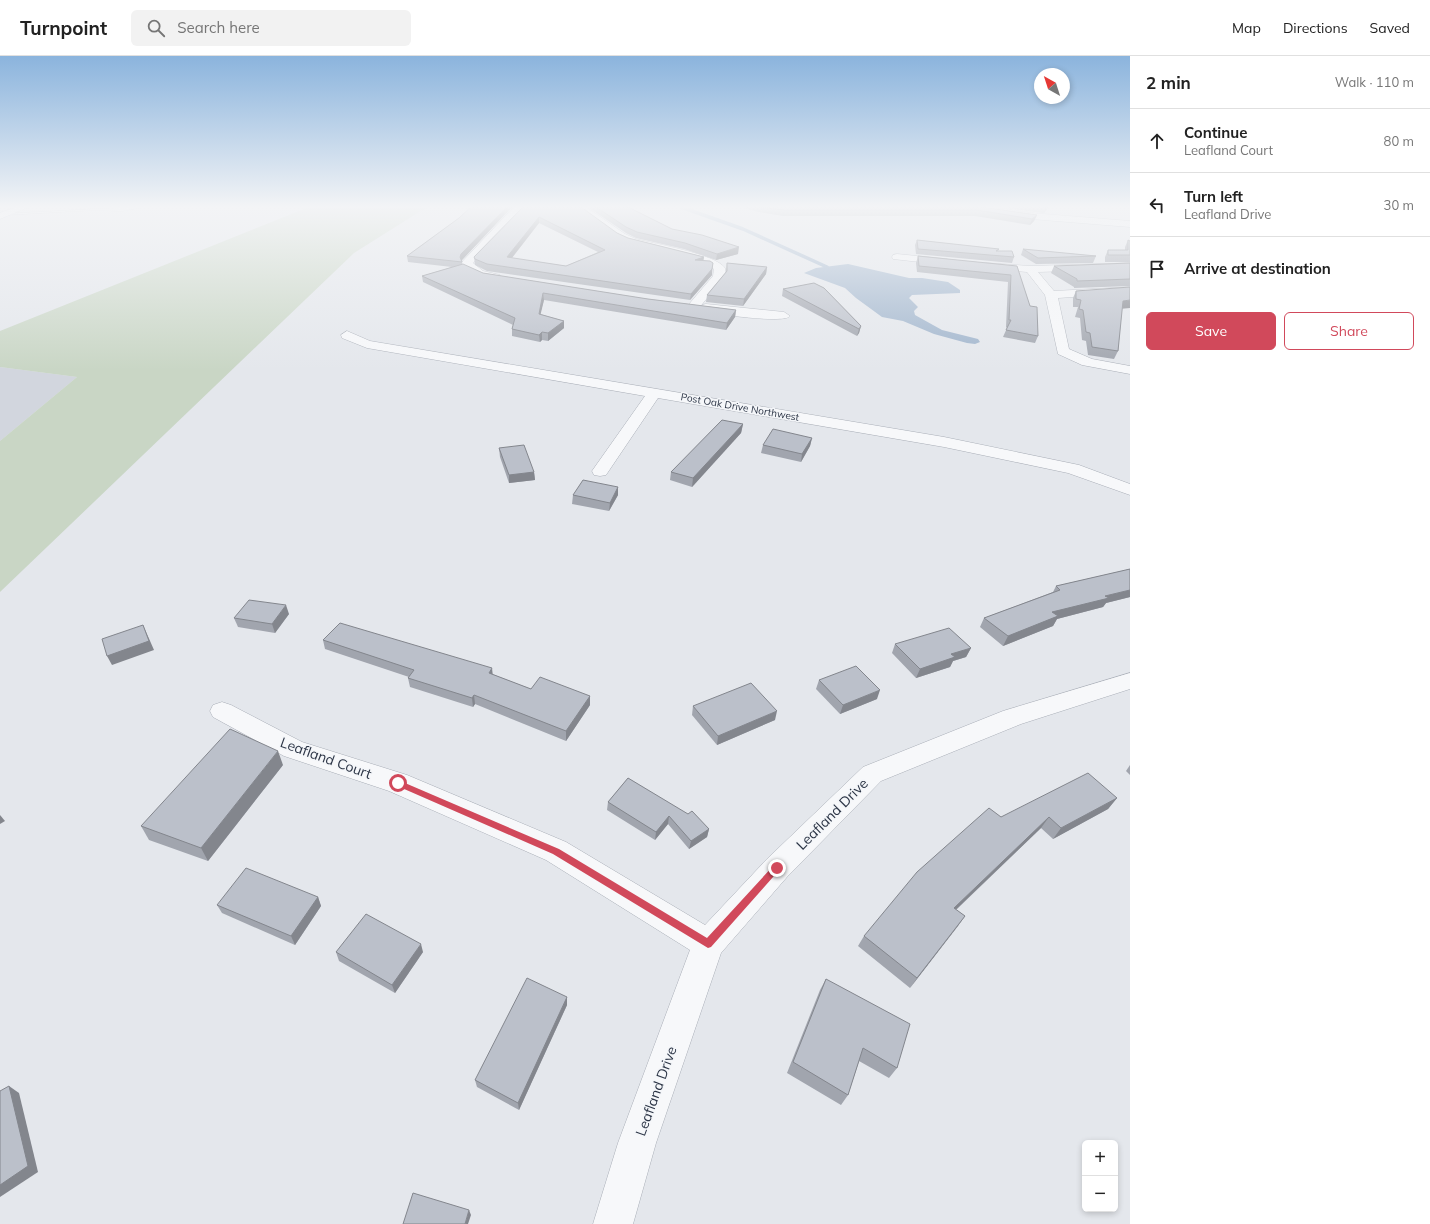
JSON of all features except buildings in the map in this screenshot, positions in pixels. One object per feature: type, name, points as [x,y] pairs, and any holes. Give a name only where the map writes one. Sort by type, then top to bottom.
[{"type":"street","points":[[468,262],[467,263],[470,268],[478,273],[507,279]]},
{"type":"street","points":[[694,306],[720,277],[720,268],[709,262]]},
{"type":"street","points":[[942,262],[956,263]]},
{"type":"street","points":[[978,265],[1030,269],[1130,266]]},
{"type":"street","points":[[1030,269],[1051,295],[1063,351],[1071,356],[1087,362],[1130,370]]},
{"type":"street","points":[[1051,295],[1130,290]]},
{"type":"street","points":[[679,304],[765,316],[784,316]]},
{"type":"street","name":"Post Oak Drive Northwest","points":[[347,335],[367,344],[944,442],[1073,470],[1130,490]]},
{"type":"street","points":[[600,471],[655,392]]},
{"type":"street","name":"Leafland Drive","points":[[613,1224],[637,1143],[708,944],[777,868],[872,774],[1012,716],[1130,681]]},
{"type":"street","name":"Leafland Court","points":[[222,711],[293,749],[398,783],[556,851],[708,944]]},
{"type":"shaded area","points":[[0,367],[77,377],[0,441]]},
{"type":"green space","points":[[173,262],[345,262],[0,592],[0,441],[77,377],[0,367],[0,331]]},
{"type":"water","points":[[848,264],[909,278],[922,278],[948,282],[960,290],[960,293],[912,295],[909,298],[918,307],[914,311],[915,315],[942,330],[978,339],[980,342],[975,344],[967,343],[934,334],[903,321],[882,317],[845,288],[804,273],[816,268]]},
{"type":"waterway","points":[[815,262],[827,267]]},
{"type":"route","points":[[398,783],[556,851],[708,944],[777,868]]}]
